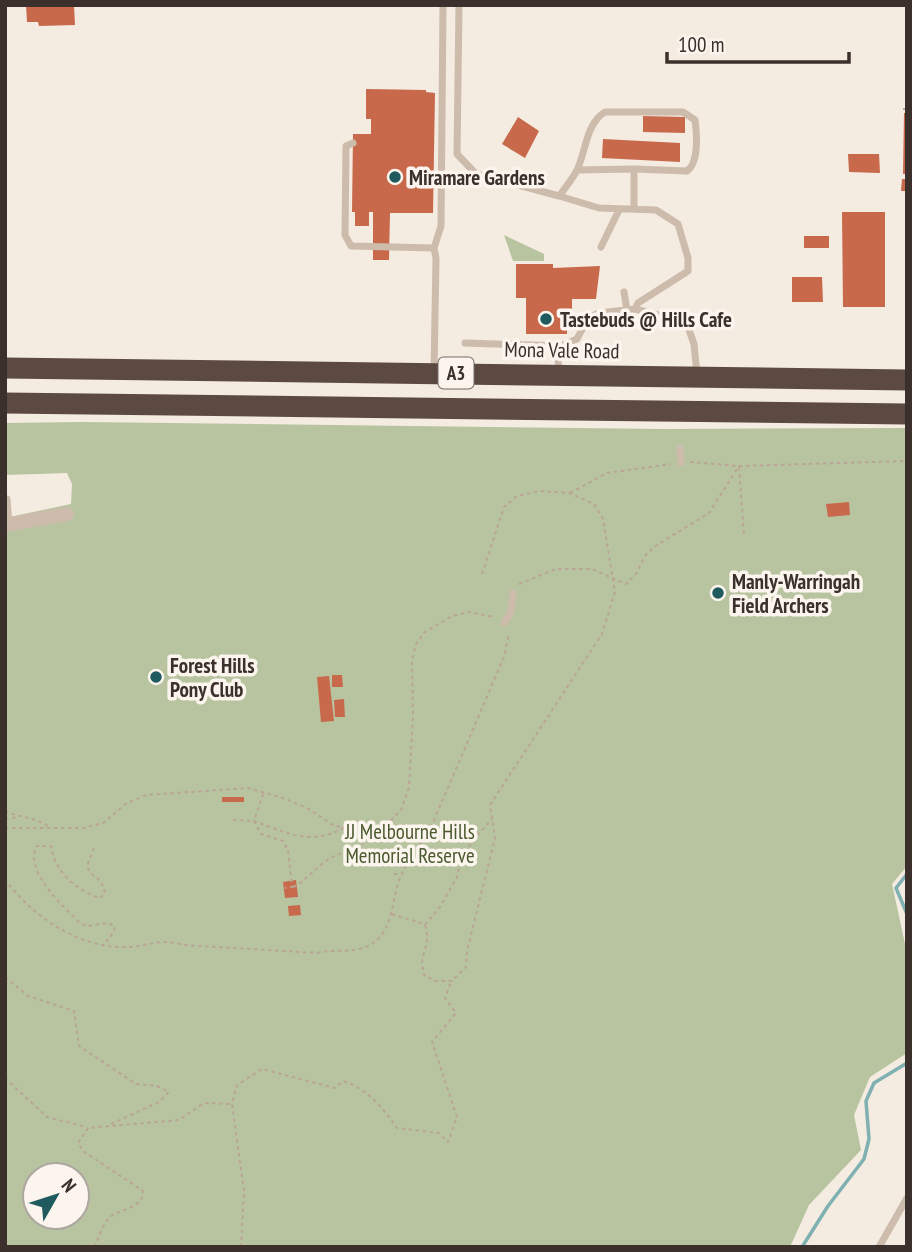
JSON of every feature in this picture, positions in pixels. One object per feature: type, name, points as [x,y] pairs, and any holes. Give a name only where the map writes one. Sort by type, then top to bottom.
[{"type":"highway","name":"Mona Vale Road","points":[[5,368],[907,380]]},
{"type":"highway","name":"A3","points":[[5,403],[907,414]]},
{"type":"street","points":[[7,524],[66,514]]},
{"type":"lane","points":[[434,373],[434,248],[440,226],[443,5]]},
{"type":"lane","points":[[459,5],[457,154],[476,174],[599,208],[656,211],[678,225],[688,258],[688,271],[631,310]]},
{"type":"lane","points":[[559,196],[577,170],[592,127],[599,116],[606,112],[683,112],[692,116],[696,124],[695,161],[691,169],[683,172],[577,170]]},
{"type":"lane","points":[[353,142],[346,146],[345,235],[351,246],[434,248]]},
{"type":"lane","points":[[634,169],[634,209]]},
{"type":"lane","points":[[601,247],[619,210]]},
{"type":"lane","points":[[624,292],[631,310]]},
{"type":"lane","points":[[465,343],[561,346],[577,339],[588,318],[599,313],[631,310],[678,320],[688,327],[694,344],[697,378]]},
{"type":"lane","points":[[559,374],[558,358],[561,346]]},
{"type":"lane","points":[[680,448],[681,463]]},
{"type":"lane","points":[[7,499],[7,524]]},
{"type":"lane","points":[[504,623],[512,607],[513,593]]},
{"type":"lane","points":[[879,1247],[907,1198]]},
{"type":"path","points":[[569,493],[607,473],[694,461],[739,466],[907,461]]},
{"type":"path","points":[[739,466],[744,535]]},
{"type":"path","points":[[511,584],[522,585],[556,569],[592,569],[626,584],[654,547],[709,513],[739,466]]},
{"type":"path","points":[[241,1247],[244,1191],[232,1104],[236,1085],[262,1069],[335,1088],[343,1081],[359,1086],[383,1109],[397,1128],[439,1133],[448,1142],[457,1117],[432,1042],[456,1013],[445,998],[452,981],[466,967],[467,951],[495,838],[491,805],[602,635],[615,592],[603,519],[594,505],[569,493],[539,491],[517,496],[504,508],[482,574]]},
{"type":"path","points":[[5,828],[83,828],[103,822],[127,803],[146,794],[248,788],[309,809],[334,826],[363,828],[387,824],[398,814],[407,797],[413,717],[412,660],[420,638],[452,616],[463,613],[492,616],[508,628],[509,638],[504,657],[428,834],[402,874],[383,933],[377,941],[363,949],[317,953],[183,945],[164,940],[154,944],[126,947],[102,945],[79,938],[45,919],[20,897],[5,879]]},
{"type":"path","points":[[263,793],[254,821],[261,834],[283,841],[288,850],[292,887]]},
{"type":"path","points":[[5,811],[19,817]]},
{"type":"path","points":[[5,818],[39,819],[51,828]]},
{"type":"path","points":[[425,925],[440,907],[457,877],[461,858],[492,818]]},
{"type":"path","points":[[233,820],[254,821],[296,836],[316,838],[346,827]]},
{"type":"path","points":[[285,888],[298,886],[328,858],[339,852],[364,849],[363,828]]},
{"type":"path","points":[[94,848],[87,866],[88,871],[100,879],[104,887],[105,894],[99,898],[84,892],[70,881],[53,862],[51,846],[37,846],[34,862],[43,882],[80,923],[86,926],[109,923],[114,927],[110,938],[102,945]]},
{"type":"path","points":[[394,874],[402,874]]},
{"type":"path","points":[[391,913],[425,925],[428,947],[422,958],[424,975],[435,981],[452,981]]},
{"type":"path","points":[[5,977],[28,996],[74,1011],[79,1046],[136,1084],[157,1086],[169,1092],[159,1102],[110,1125]]},
{"type":"path","points":[[5,1078],[47,1117],[88,1128],[179,1119],[204,1103],[232,1104]]},
{"type":"path","points":[[88,1128],[78,1143],[83,1151],[143,1191],[143,1197],[138,1203],[109,1217],[94,1247]]},
{"type":"green space","points":[[504,235],[544,254],[544,261],[513,261]]},
{"type":"green space","name":"JJ Melbourne Hills Memorial Reserve","points":[[5,423],[663,429],[907,428],[907,866],[892,884],[907,953],[907,1053],[870,1077],[854,1115],[861,1150],[809,1205],[790,1247],[5,1247],[5,518],[71,504],[72,484],[67,473],[5,475]]},
{"type":"building","points":[[26,5],[74,5],[75,25],[39,26],[38,22],[27,22]]},
{"type":"building","points":[[366,89],[426,90],[435,93],[433,213],[390,213],[389,260],[373,260],[373,212],[369,212],[369,226],[355,226],[355,212],[352,212],[353,134],[371,134],[371,119],[366,119]]},
{"type":"building","points":[[904,113],[907,113],[907,174],[903,174]]},
{"type":"building","points":[[643,116],[685,117],[685,133],[643,132]]},
{"type":"building","points":[[518,117],[539,131],[525,158],[502,144]]},
{"type":"building","points":[[603,139],[680,143],[680,162],[602,158]]},
{"type":"building","points":[[848,154],[879,154],[880,173],[849,172]]},
{"type":"building","points":[[902,179],[907,179],[907,191],[901,191]]},
{"type":"building","points":[[842,212],[885,212],[885,307],[843,307]]},
{"type":"building","points":[[804,236],[829,236],[829,248],[804,248]]},
{"type":"building","points":[[516,264],[553,264],[553,268],[600,266],[596,299],[572,299],[572,330],[567,330],[567,334],[526,334],[526,298],[516,298]]},
{"type":"building","points":[[792,277],[822,277],[823,302],[792,302]]},
{"type":"building","points":[[849,502],[850,515],[828,517],[826,504]]},
{"type":"building","points":[[332,675],[342,675],[343,687],[332,687]]},
{"type":"building","points":[[329,676],[334,721],[321,722],[317,677]]},
{"type":"building","points":[[344,699],[345,717],[335,717],[334,700]]},
{"type":"building","points":[[222,797],[244,797],[244,802],[222,802]]},
{"type":"building","points":[[296,880],[298,897],[285,898],[283,882]]},
{"type":"building","points":[[300,905],[301,915],[289,916],[288,906]]},
{"type":"waterway","points":[[907,874],[896,888],[907,914]]},
{"type":"waterway","points":[[802,1247],[828,1206],[864,1159],[869,1139],[866,1101],[874,1083],[907,1063]]},
{"type":"place","name":"Miramare Gardens","points":[[395,177]]},
{"type":"place","name":"Tastebuds @ Hills Cafe","points":[[546,319]]},
{"type":"place","name":"Manly-Warringah Field Archers","points":[[718,593]]},
{"type":"place","name":"Forest Hills Pony Club","points":[[156,677]]}]
